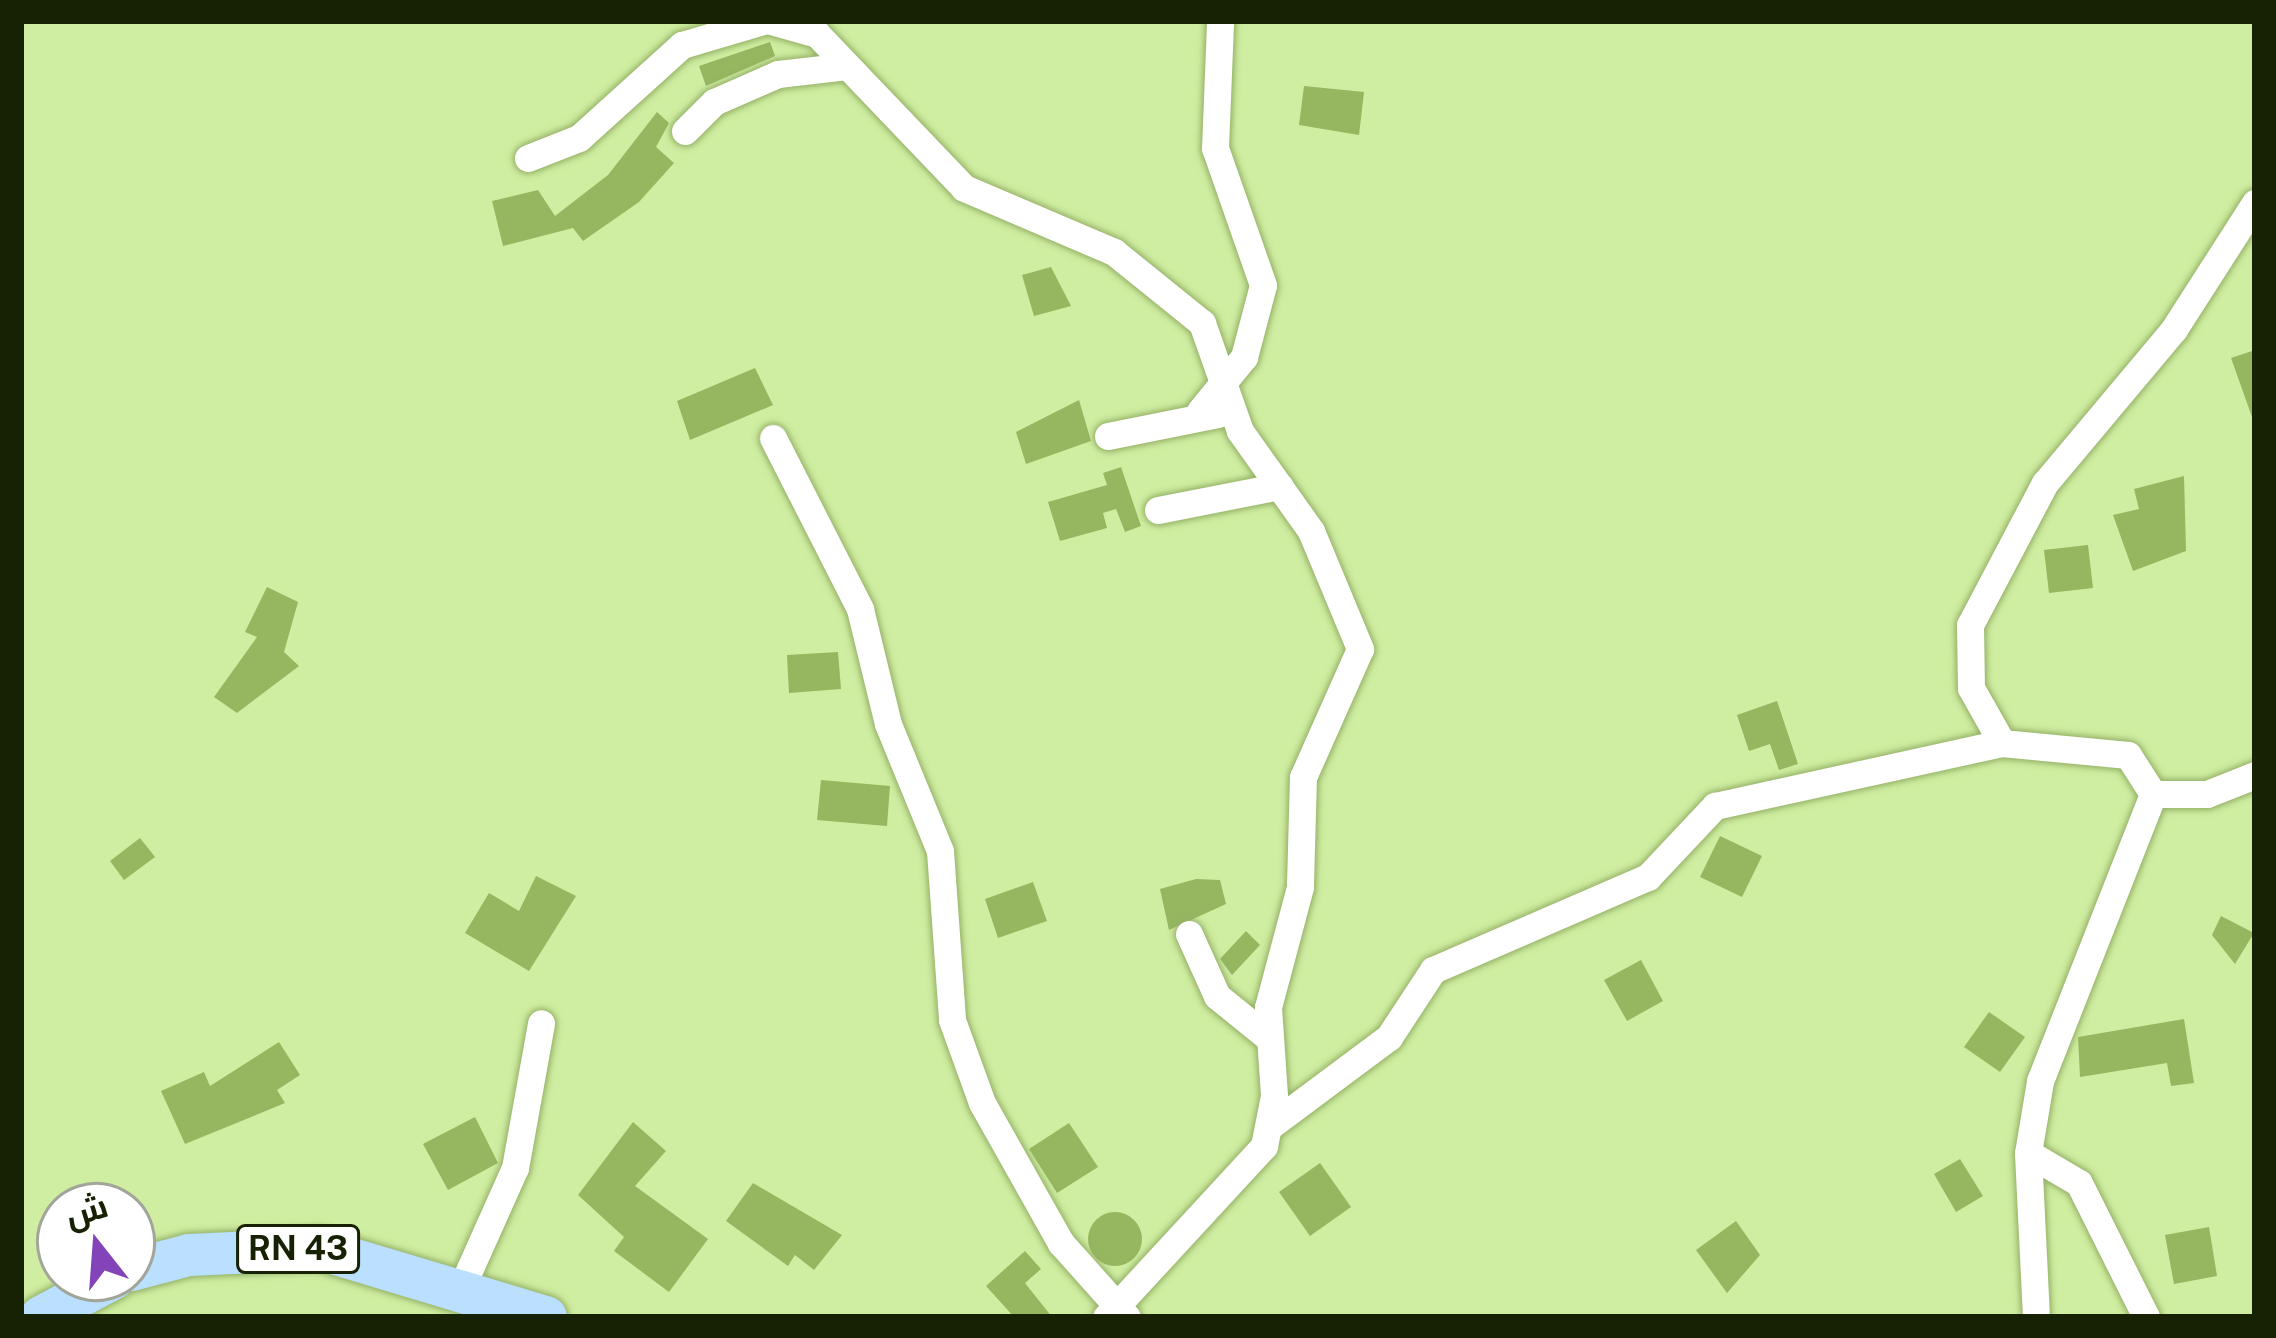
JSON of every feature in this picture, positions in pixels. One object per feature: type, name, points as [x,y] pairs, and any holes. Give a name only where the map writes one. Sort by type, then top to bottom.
[{"type":"main road","name":"RN 43","points":[[156,1264],[189,1255],[319,1249],[463,1284],[546,1317]]},
{"type":"main road","points":[[41,1317],[69,1302]]},
{"type":"street","points":[[528,158],[590,130],[682,45],[767,21],[817,34],[964,188],[1114,252],[1173,293],[1202,323],[1240,431],[1280,486],[1335,580],[1360,649],[1303,777],[1300,887],[1272,975],[1270,1125],[1252,1165],[1116,1313],[1028,1192],[982,1102],[952,1020],[953,920],[940,851],[884,712],[860,609],[773,438]]},
{"type":"street","points":[[1108,436],[1200,411],[1226,385],[1263,285],[1215,148],[1220,21]]},
{"type":"street","points":[[685,131],[714,102],[778,74],[847,66]]},
{"type":"street","points":[[2002,742],[1969,672],[1980,596],[2074,442],[2174,329],[2255,203]]},
{"type":"street","points":[[1200,411],[1240,431]]},
{"type":"street","points":[[1158,510],[1280,486]]},
{"type":"street","points":[[1270,1125],[1389,1037],[1451,957],[1648,877],[1715,806],[2002,742],[2053,756],[2128,755],[2153,794]]},
{"type":"street","points":[[2153,794],[2207,794],[2255,775]]},
{"type":"street","points":[[2036,1317],[2029,1153],[2054,1035],[2153,794]]},
{"type":"street","points":[[1189,934],[1216,996],[1270,1039]]},
{"type":"street","points":[[463,1284],[515,1168],[541,1023]]},
{"type":"street","points":[[2029,1153],[2079,1183],[2146,1317]]},
{"type":"building","points":[[770,42],[775,56],[706,86],[699,66]]},
{"type":"building","points":[[1304,86],[1364,92],[1359,135],[1299,125]]},
{"type":"building","points":[[657,112],[669,123],[656,147],[674,163],[639,202],[583,241],[573,228],[503,246],[492,201],[538,190],[555,216],[608,175]]},
{"type":"building","points":[[1051,267],[1071,306],[1034,316],[1022,275]]},
{"type":"building","points":[[2255,350],[2255,417],[2252,417],[2231,358]]},
{"type":"building","points":[[755,368],[773,405],[690,440],[677,401]]},
{"type":"building","points":[[1079,400],[1091,441],[1026,464],[1016,432]]},
{"type":"building","points":[[1121,467],[1141,526],[1125,532],[1116,509],[1103,513],[1107,528],[1060,541],[1048,502],[1107,485],[1103,473]]},
{"type":"building","points":[[2184,476],[2186,551],[2133,571],[2113,515],[2139,509],[2134,489]]},
{"type":"building","points":[[2088,545],[2093,588],[2049,593],[2044,550]]},
{"type":"building","points":[[267,587],[298,602],[284,652],[299,666],[237,713],[214,697],[257,637],[245,632]]},
{"type":"building","points":[[838,652],[841,689],[789,693],[787,655]]},
{"type":"building","points":[[1777,701],[1798,764],[1779,770],[1770,744],[1749,751],[1737,715]]},
{"type":"building","points":[[821,780],[890,786],[887,826],[817,820]]},
{"type":"building","points":[[1720,836],[1762,856],[1742,897],[1700,877]]},
{"type":"building","points":[[140,838],[155,857],[124,880],[110,861]]},
{"type":"building","points":[[536,876],[576,896],[529,971],[465,933],[489,893],[519,911]]},
{"type":"building","points":[[1196,879],[1220,880],[1226,904],[1169,930],[1160,889]]},
{"type":"building","points":[[1033,882],[1047,921],[998,938],[985,899]]},
{"type":"building","points":[[2221,916],[2254,933],[2235,964],[2212,935]]},
{"type":"building","points":[[1246,931],[1260,945],[1232,975],[1220,959]]},
{"type":"building","points":[[1641,960],[1663,1001],[1627,1021],[1604,980]]},
{"type":"building","points":[[1989,1012],[2025,1037],[2000,1072],[1964,1047]]},
{"type":"building","points":[[2184,1019],[2194,1083],[2171,1086],[2167,1063],[2080,1077],[2078,1037]]},
{"type":"building","points":[[279,1042],[300,1075],[277,1090],[285,1103],[185,1144],[161,1091],[204,1072],[210,1086]]},
{"type":"building","points":[[475,1117],[498,1163],[448,1190],[423,1144]]},
{"type":"building","points":[[633,1122],[666,1151],[635,1186],[708,1239],[669,1292],[614,1251],[624,1237],[578,1195]]},
{"type":"building","points":[[1069,1123],[1098,1167],[1057,1193],[1029,1149]]},
{"type":"building","points":[[1960,1159],[1983,1196],[1956,1212],[1934,1174]]},
{"type":"building","points":[[1320,1163],[1351,1207],[1310,1236],[1279,1192]]},
{"type":"building","points":[[753,1183],[842,1235],[814,1270],[795,1255],[788,1266],[726,1221]]},
{"type":"building","points":[[1115,1212],[1134,1220],[1142,1239],[1134,1258],[1115,1266],[1096,1258],[1088,1239],[1096,1220]]},
{"type":"building","points":[[1736,1221],[1760,1255],[1727,1293],[1696,1250]]},
{"type":"building","points":[[2209,1227],[2217,1276],[2174,1284],[2165,1235]]},
{"type":"building","points":[[1025,1251],[1041,1269],[1025,1283],[1052,1317],[1014,1317],[986,1286]]}]
